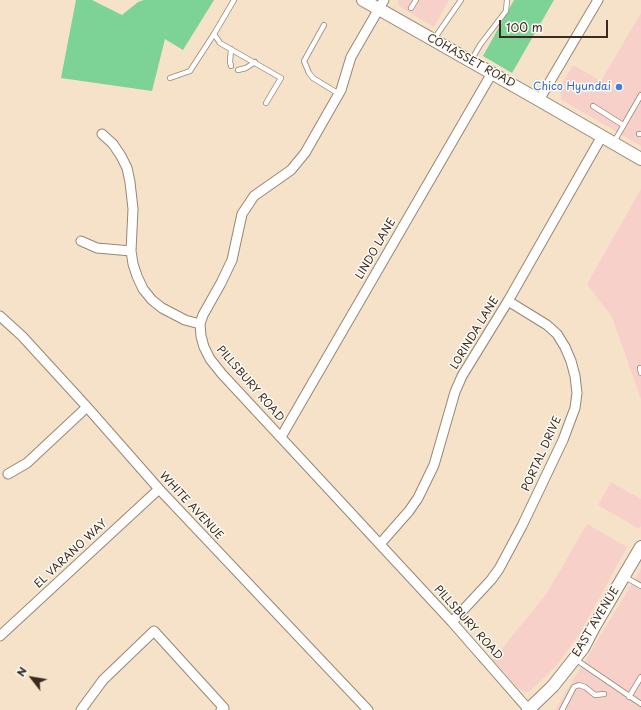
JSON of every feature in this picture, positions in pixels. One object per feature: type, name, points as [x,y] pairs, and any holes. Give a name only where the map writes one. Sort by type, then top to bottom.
[{"type":"street","name":"COHASSET ROAD","points":[[363,0],[382,5],[433,40],[641,159]]},
{"type":"street","points":[[539,100],[598,0]]},
{"type":"street","points":[[102,134],[113,144],[127,168],[133,209],[131,251],[133,264],[143,289],[152,300],[173,315],[200,324],[207,306],[221,283],[232,260],[239,235],[240,222],[248,205],[254,196],[291,170],[298,163],[339,94],[351,57],[382,5]]},
{"type":"street","name":"LINDO LANE","points":[[281,437],[492,73]]},
{"type":"street","name":"LORINDA LANE","points":[[380,544],[409,511],[427,481],[436,460],[455,392],[462,376],[508,301],[602,136]]},
{"type":"street","points":[[81,241],[97,248],[131,251]]},
{"type":"street","name":"PORTAL DRIVE","points":[[452,622],[491,580],[499,569],[560,448],[570,425],[575,408],[577,394],[576,376],[565,347],[557,334],[547,324],[508,301]]},
{"type":"street","name":"WHITE AVENUE","points":[[0,316],[22,336],[159,489],[367,710]]},
{"type":"street","name":"PILLSBURY ROAD","points":[[200,324],[204,347],[210,359],[452,622],[528,710]]},
{"type":"street","points":[[8,474],[27,463],[87,407]]},
{"type":"street","name":"EL VARANO WAY","points":[[0,636],[159,489]]},
{"type":"street","name":"EAST AVENUE","points":[[528,710],[553,686],[583,648],[641,547]]},
{"type":"street","points":[[81,710],[102,680],[154,631],[224,708],[221,710]]},
{"type":"lane","points":[[170,78],[190,71],[234,0]]},
{"type":"lane","points":[[411,8],[416,0]]},
{"type":"lane","points":[[433,40],[461,0]]},
{"type":"lane","points":[[471,61],[480,45],[506,11],[508,0]]},
{"type":"lane","points":[[324,25],[304,61],[313,78],[339,94]]},
{"type":"lane","points":[[214,34],[220,43],[281,78],[266,103]]},
{"type":"lane","points":[[231,49],[231,66]]},
{"type":"lane","points":[[238,70],[246,68],[255,62]]},
{"type":"lane","points":[[613,143],[641,95]]},
{"type":"lane","points":[[592,106],[623,125]]},
{"type":"lane","points":[[641,368],[641,373]]},
{"type":"lane","points":[[624,576],[641,586]]},
{"type":"lane","points":[[575,659],[641,704]]},
{"type":"lane","points":[[629,697],[641,677]]},
{"type":"lane","points":[[562,710],[574,687],[579,685],[585,687],[595,695],[604,694]]},
{"type":"shaded area","points":[[398,0],[449,0],[434,27],[402,8],[398,4]]},
{"type":"shaded area","points":[[641,13],[641,146],[562,100],[559,89],[573,65],[601,81]]},
{"type":"shaded area","points":[[641,189],[641,399],[612,317],[587,284]]},
{"type":"shaded area","points":[[611,482],[641,499],[641,526],[639,529],[598,505]]},
{"type":"shaded area","points":[[587,524],[627,547],[580,633],[557,665],[530,691],[525,692],[519,689],[493,660],[547,593]]},
{"type":"shaded area","points":[[641,569],[641,710],[555,710]]},
{"type":"green space","points":[[76,0],[92,0],[122,15],[138,2],[144,0],[214,0],[183,50],[165,39],[152,91],[61,78]]},
{"type":"green space","points":[[514,0],[554,0],[512,73],[483,56]]},
{"type":"place","name":"Chico Hyundai","points":[[619,87]]}]
